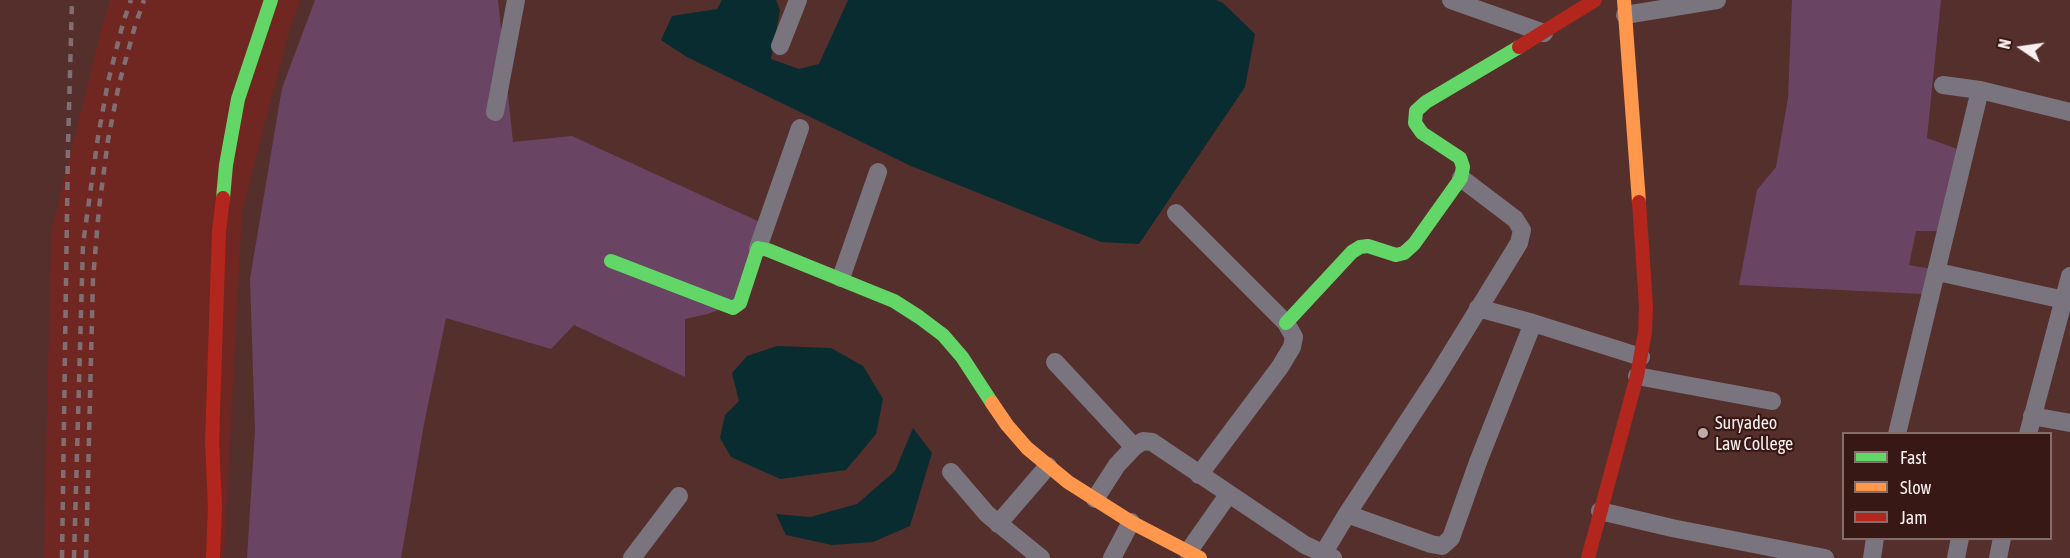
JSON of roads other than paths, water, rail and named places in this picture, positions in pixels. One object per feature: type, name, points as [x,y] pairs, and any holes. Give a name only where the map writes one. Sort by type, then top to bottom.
[{"type":"street","points":[[213,558],[215,506],[212,442],[219,231],[226,165],[238,99],[271,0]]},
{"type":"street","points":[[495,112],[516,0]]},
{"type":"street","points":[[780,45],[798,0]]},
{"type":"street","points":[[1451,0],[1544,33]]},
{"type":"street","points":[[1286,323],[1352,252],[1360,247],[1368,246],[1396,255],[1404,253],[1414,244],[1461,178],[1463,167],[1460,158],[1422,133],[1415,123],[1416,111],[1425,102],[1544,33],[1595,0]]},
{"type":"street","points":[[1587,558],[1637,376],[1645,332],[1646,306],[1625,8],[1717,0]]},
{"type":"street","points":[[1943,85],[1980,90],[2070,112]]},
{"type":"street","points":[[1898,432],[1938,272],[1980,90]]},
{"type":"street","points":[[610,261],[733,308],[740,303],[800,128]]},
{"type":"street","points":[[841,278],[878,172]]},
{"type":"street","points":[[1095,499],[1117,465],[1134,447],[1143,441],[1152,442],[1228,495],[1301,551],[1328,556],[1347,514],[1436,378],[1519,243],[1522,230],[1515,219],[1461,178]]},
{"type":"street","points":[[1176,213],[1286,323],[1294,337],[1292,347],[1280,367],[1199,475]]},
{"type":"street","points":[[758,248],[841,278],[894,301],[919,316],[943,335],[962,357],[1007,425],[1027,448],[1068,482],[1131,522],[1194,555],[1228,495]]},
{"type":"street","points":[[1938,272],[2064,300]]},
{"type":"street","points":[[2070,276],[2030,425],[2070,423]]},
{"type":"street","points":[[1478,308],[1641,357]]},
{"type":"street","points":[[1347,514],[1431,544],[1442,546],[1451,538],[1478,462],[1533,323]]},
{"type":"street","points":[[1055,362],[1134,447]]},
{"type":"street","points":[[1637,376],[1772,401]]},
{"type":"street","points":[[998,524],[1048,466]]},
{"type":"street","points":[[951,472],[987,514],[1039,557]]},
{"type":"street","points":[[632,558],[679,496]]},
{"type":"street","points":[[1600,511],[1778,554],[1825,558]]},
{"type":"street","points":[[1112,558],[1131,522]]},
{"type":"street","points":[[1872,558],[1875,540]]},
{"type":"street","points":[[1956,558],[1960,540]]},
{"type":"water","points":[[722,0],[776,0],[780,10],[771,59],[799,69],[819,64],[848,0],[1216,0],[1223,3],[1255,34],[1245,87],[1139,244],[1101,242],[911,166],[687,57],[661,40],[672,16],[717,9]]},
{"type":"water","points":[[777,346],[831,348],[863,366],[883,399],[876,434],[846,470],[780,479],[731,457],[720,438],[725,415],[739,401],[732,373],[747,356]]},
{"type":"water","points":[[913,428],[932,453],[910,526],[873,542],[832,545],[786,535],[776,514],[810,517],[857,504],[895,471]]},
{"type":"railway","points":[[62,558],[72,0]]},
{"type":"railway","points":[[74,558],[83,244],[108,82],[131,0]]},
{"type":"railway","points":[[86,558],[93,279],[99,208],[108,140],[119,84],[144,0]]},
{"type":"place","name":"Suryadeo Law College","points":[[1703,433]]}]
